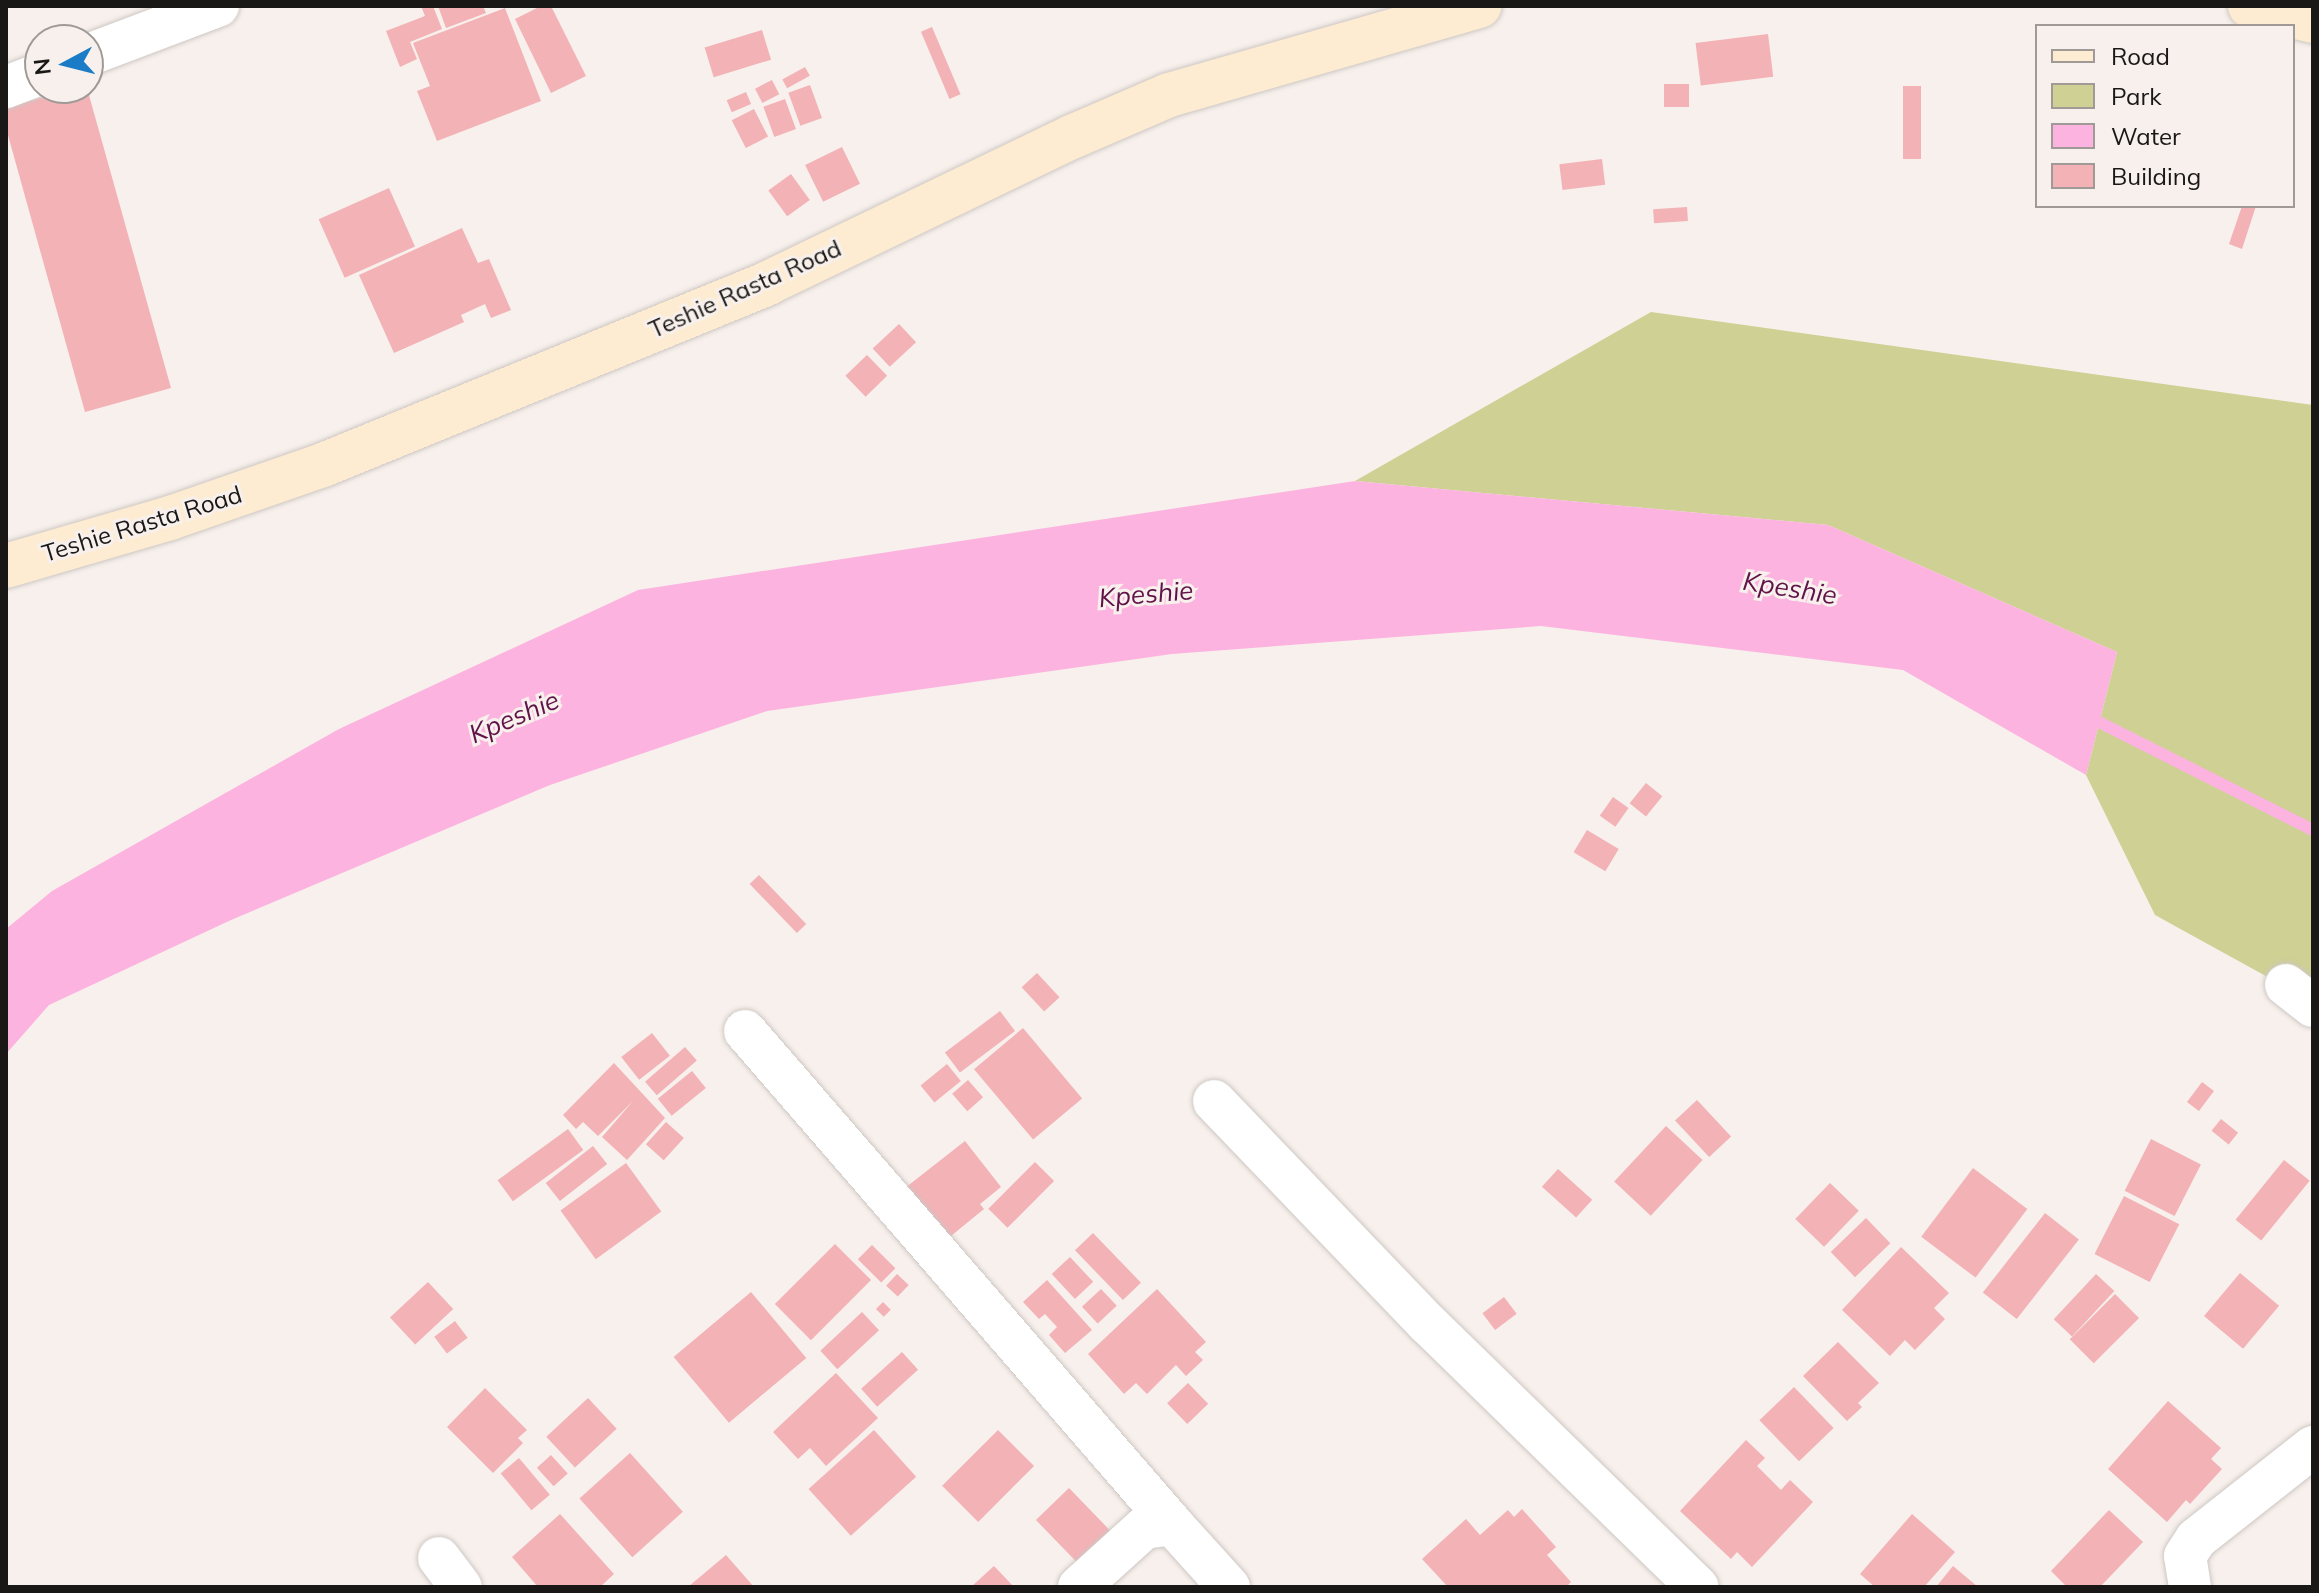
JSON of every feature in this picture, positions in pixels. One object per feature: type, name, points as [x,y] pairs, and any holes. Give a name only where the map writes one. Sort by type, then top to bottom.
[{"type":"main road","name":"Teshie Rasta Road","points":[[6,566],[170,518],[323,465],[768,283],[1074,136],[1169,95],[1480,6]]},
{"type":"main road","points":[[2250,6],[2313,21]]},
{"type":"street","points":[[104,49],[218,6]]},
{"type":"street","points":[[745,1031],[1229,1587]]},
{"type":"street","points":[[1214,1101],[1427,1323],[1698,1587]]},
{"type":"street","points":[[2190,1587],[2185,1556],[2196,1539],[2313,1447]]},
{"type":"street","points":[[1079,1587],[1144,1528],[1172,1524]]},
{"type":"green space","points":[[1651,312],[2313,405],[2313,1002],[2155,915],[2086,775],[2117,652],[1828,525],[1355,481]]},
{"type":"water","points":[[1355,481],[1828,525],[2117,652],[2086,775],[1903,670],[1541,626],[1172,654],[767,711],[550,785],[231,920],[49,1005],[6,1054],[6,929],[52,891],[339,729],[638,590]]},
{"type":"building","points":[[421,6],[433,6],[442,29],[410,42],[417,59],[400,67],[386,31],[425,16]]},
{"type":"building","points":[[438,6],[483,6],[486,13],[446,28]]},
{"type":"building","points":[[541,6],[551,6],[586,76],[551,93],[515,19]]},
{"type":"building","points":[[505,8],[541,101],[437,141],[417,91],[430,86],[413,43]]},
{"type":"building","points":[[932,27],[961,94],[949,99],[921,32]]},
{"type":"building","points":[[762,30],[771,60],[714,77],[705,48]]},
{"type":"building","points":[[1768,34],[1773,77],[1701,86],[1696,43]]},
{"type":"building","points":[[805,67],[810,76],[787,88],[782,80]]},
{"type":"building","points":[[772,80],[779,94],[762,103],[755,89]]},
{"type":"building","points":[[1664,84],[1689,84],[1689,107],[1664,107]]},
{"type":"building","points":[[810,85],[822,118],[800,126],[788,93]]},
{"type":"building","points":[[1903,86],[1921,86],[1921,159],[1903,159]]},
{"type":"building","points":[[746,92],[751,104],[732,112],[727,100]]},
{"type":"building","points":[[785,99],[796,129],[774,137],[763,107]]},
{"type":"building","points":[[24,103],[91,104],[171,388],[85,412],[6,128],[6,108]]},
{"type":"building","points":[[754,109],[768,137],[746,148],[732,120]]},
{"type":"building","points":[[842,147],[860,184],[823,202],[805,165]]},
{"type":"building","points":[[1602,159],[1605,185],[1562,190],[1559,164]]},
{"type":"building","points":[[791,174],[810,200],[787,216],[768,190]]},
{"type":"building","points":[[389,188],[415,246],[345,278],[319,219]]},
{"type":"building","points":[[1687,207],[1688,221],[1654,223],[1653,209]]},
{"type":"building","points":[[2241,208],[2255,208],[2242,249],[2229,244]]},
{"type":"building","points":[[462,228],[478,263],[489,259],[511,310],[491,318],[485,304],[461,315],[464,322],[394,353],[359,275]]},
{"type":"building","points":[[899,324],[916,342],[890,367],[873,349]]},
{"type":"building","points":[[867,355],[887,376],[866,397],[845,376]]},
{"type":"building","points":[[1646,783],[1662,796],[1646,816],[1630,803]]},
{"type":"building","points":[[1613,797],[1629,808],[1615,827],[1600,816]]},
{"type":"building","points":[[1587,830],[1619,849],[1605,871],[1574,852]]},
{"type":"building","points":[[759,875],[806,924],[797,933],[750,884]]},
{"type":"building","points":[[1037,973],[1060,997],[1044,1011],[1022,987]]},
{"type":"building","points":[[1000,1011],[1015,1031],[960,1072],[945,1053]]},
{"type":"building","points":[[1023,1028],[1082,1098],[1033,1140],[974,1069]]},
{"type":"building","points":[[652,1033],[670,1056],[639,1080],[621,1057]]},
{"type":"building","points":[[685,1047],[697,1061],[657,1095],[645,1082]]},
{"type":"building","points":[[614,1063],[665,1118],[627,1160],[602,1137],[633,1101],[598,1136],[583,1122],[576,1129],[563,1115]]},
{"type":"building","points":[[947,1064],[961,1081],[934,1102],[921,1085]]},
{"type":"building","points":[[692,1071],[706,1088],[672,1116],[658,1099]]},
{"type":"building","points":[[968,1080],[983,1097],[967,1111],[952,1094]]},
{"type":"building","points":[[2202,1082],[2214,1091],[2199,1111],[2187,1102]]},
{"type":"building","points":[[1697,1100],[1731,1137],[1709,1157],[1675,1120]]},
{"type":"building","points":[[2221,1119],[2238,1133],[2229,1145],[2212,1131]]},
{"type":"building","points":[[666,1122],[684,1138],[664,1160],[646,1144]]},
{"type":"building","points":[[1666,1126],[1703,1160],[1651,1216],[1614,1182]]},
{"type":"building","points":[[568,1129],[583,1150],[513,1201],[498,1180]]},
{"type":"building","points":[[2151,1139],[2201,1164],[2175,1216],[2125,1191]]},
{"type":"building","points":[[965,1141],[1001,1187],[980,1204],[984,1209],[946,1240],[905,1188]]},
{"type":"building","points":[[593,1146],[607,1164],[560,1201],[546,1183]]},
{"type":"building","points":[[2284,1160],[2310,1181],[2261,1241],[2236,1220]]},
{"type":"building","points":[[1035,1162],[1054,1181],[1007,1228],[988,1209]]},
{"type":"building","points":[[626,1163],[661,1212],[596,1259],[560,1211]]},
{"type":"building","points":[[1973,1168],[2027,1209],[1976,1278],[1921,1237]]},
{"type":"building","points":[[1558,1169],[1592,1200],[1576,1218],[1542,1187]]},
{"type":"building","points":[[1830,1183],[1859,1211],[1824,1247],[1795,1219]]},
{"type":"building","points":[[2124,1196],[2179,1224],[2150,1282],[2094,1254]]},
{"type":"building","points":[[2045,1213],[2079,1239],[2017,1319],[1983,1293]]},
{"type":"building","points":[[1866,1218],[1890,1243],[1855,1277],[1831,1252]]},
{"type":"building","points":[[1093,1233],[1141,1283],[1123,1300],[1075,1250]]},
{"type":"building","points":[[835,1244],[871,1280],[811,1340],[775,1304]]},
{"type":"building","points":[[872,1245],[895,1268],[881,1282],[858,1259]]},
{"type":"building","points":[[1901,1247],[1949,1293],[1934,1308],[1945,1319],[1915,1350],[1905,1340],[1890,1356],[1842,1310]]},
{"type":"building","points":[[1070,1257],[1093,1282],[1075,1299],[1052,1274]]},
{"type":"building","points":[[2240,1273],[2279,1306],[2243,1349],[2204,1316]]},
{"type":"building","points":[[897,1274],[909,1285],[898,1297],[886,1286]]},
{"type":"building","points":[[2096,1274],[2114,1291],[2072,1336],[2054,1319]]},
{"type":"building","points":[[1047,1280],[1092,1330],[1065,1353],[1049,1335],[1057,1327],[1045,1314],[1039,1319],[1023,1302]]},
{"type":"building","points":[[428,1282],[453,1309],[415,1345],[390,1317]]},
{"type":"building","points":[[1101,1289],[1117,1306],[1098,1324],[1082,1307]]},
{"type":"building","points":[[1157,1289],[1206,1342],[1195,1352],[1203,1360],[1186,1376],[1176,1365],[1147,1394],[1136,1383],[1124,1394],[1088,1354]]},
{"type":"building","points":[[751,1292],[806,1358],[729,1423],[674,1357]]},
{"type":"building","points":[[2115,1294],[2139,1318],[2094,1363],[2070,1339]]},
{"type":"building","points":[[1504,1297],[1517,1314],[1495,1330],[1482,1313]]},
{"type":"building","points":[[883,1302],[891,1310],[884,1317],[876,1309]]},
{"type":"building","points":[[862,1312],[879,1330],[837,1369],[820,1351]]},
{"type":"building","points":[[455,1321],[468,1338],[447,1353],[434,1337]]},
{"type":"building","points":[[1838,1342],[1879,1383],[1858,1403],[1862,1407],[1847,1421],[1803,1376]]},
{"type":"building","points":[[902,1352],[918,1370],[877,1407],[861,1389]]},
{"type":"building","points":[[836,1373],[878,1418],[826,1466],[810,1448],[798,1459],[773,1432]]},
{"type":"building","points":[[1188,1383],[1208,1404],[1187,1424],[1167,1403]]},
{"type":"building","points":[[1794,1387],[1834,1428],[1799,1461],[1759,1420]]},
{"type":"building","points":[[485,1388],[527,1430],[518,1438],[523,1443],[493,1473],[447,1427]]},
{"type":"building","points":[[588,1398],[617,1429],[575,1468],[546,1437]]},
{"type":"building","points":[[2168,1401],[2221,1448],[2211,1459],[2222,1469],[2190,1504],[2186,1500],[2167,1522],[2108,1469]]},
{"type":"building","points":[[874,1430],[916,1477],[851,1536],[809,1489]]},
{"type":"building","points":[[998,1430],[1034,1466],[978,1522],[942,1486]]},
{"type":"building","points":[[1746,1440],[1765,1458],[1757,1466],[1781,1490],[1790,1480],[1813,1502],[1752,1567],[1737,1552],[1731,1559],[1680,1511]]},
{"type":"building","points":[[630,1453],[683,1512],[632,1557],[579,1499]]},
{"type":"building","points":[[551,1455],[568,1474],[554,1486],[537,1468]]},
{"type":"building","points":[[519,1458],[550,1495],[531,1510],[501,1473]]},
{"type":"building","points":[[1069,1488],[1111,1531],[1078,1563],[1036,1520]]},
{"type":"building","points":[[1522,1509],[1556,1547],[1547,1555],[1571,1582],[1566,1587],[1448,1587],[1422,1559],[1466,1519],[1480,1535],[1508,1510],[1514,1517]]},
{"type":"building","points":[[2109,1510],[2143,1542],[2100,1587],[2067,1587],[2051,1571]]},
{"type":"building","points":[[560,1514],[614,1574],[600,1587],[538,1587],[512,1557]]},
{"type":"building","points":[[1912,1514],[1955,1552],[1924,1587],[1875,1587],[1860,1574]]},
{"type":"building","points":[[726,1555],[754,1587],[688,1587]]},
{"type":"building","points":[[994,1566],[1014,1587],[971,1587]]},
{"type":"building","points":[[1953,1566],[1978,1587],[1936,1587]]},
{"type":"waterway","name":"Kpeshie","points":[[2085,715],[2313,830]]}]
